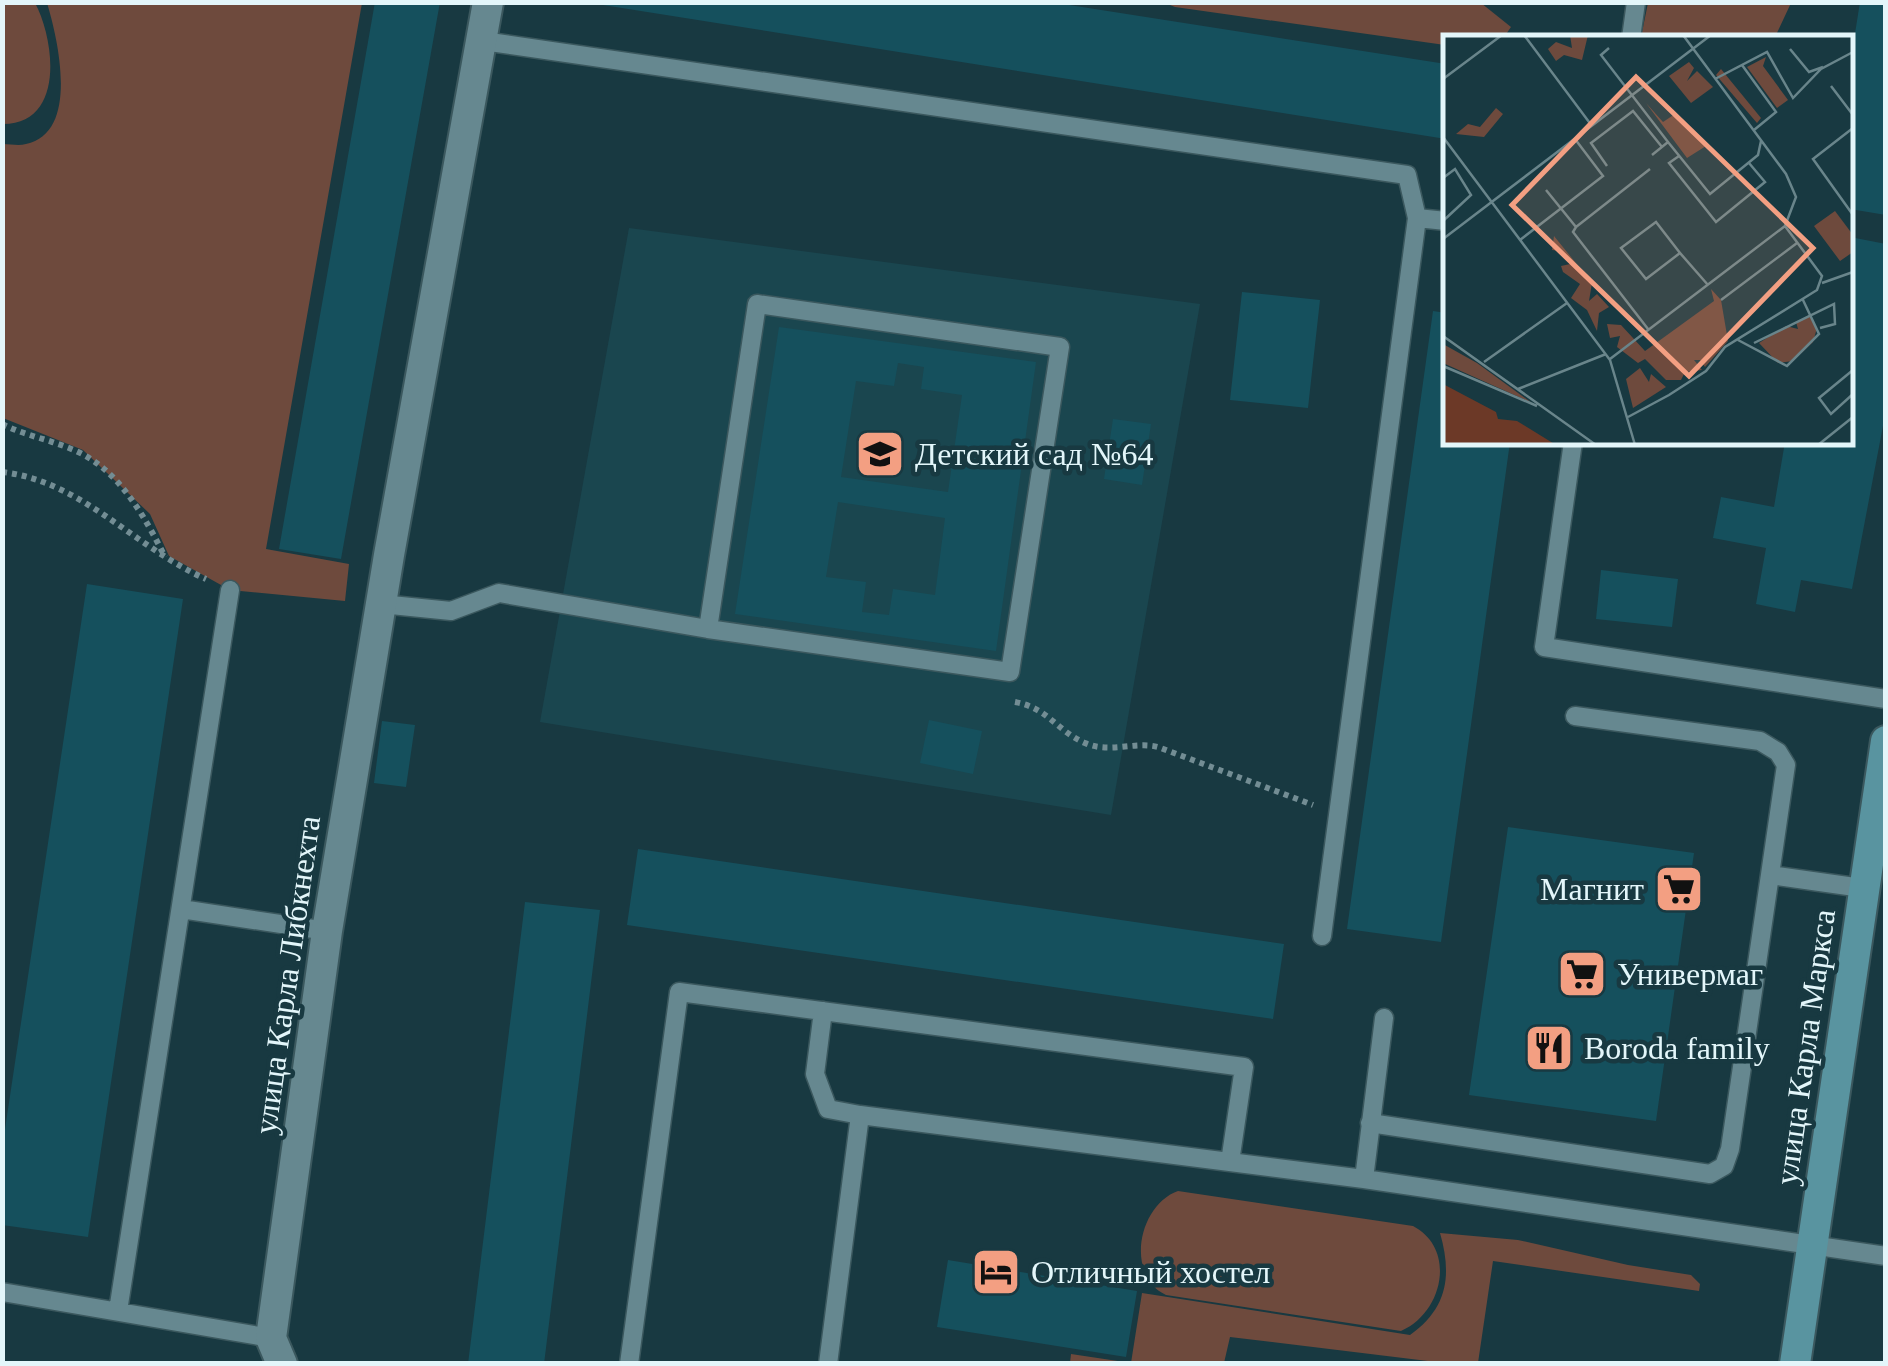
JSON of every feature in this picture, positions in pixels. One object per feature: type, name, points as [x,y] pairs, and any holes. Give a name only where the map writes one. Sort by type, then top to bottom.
[{"type":"street","name":"улица Карла Либкнехта","points":[[276,1350],[327,931],[488,2]]},
{"type":"street","name":"улица Карла Маркса","points":[[1794,1364],[1872,871],[1886,740]]},
{"type":"lane","points":[[1631,35],[1636,2]]},
{"type":"lane","points":[[483,41],[1406,175],[1416,218],[1322,936]]},
{"type":"lane","points":[[1416,218],[1443,221]]},
{"type":"lane","points":[[382,599],[451,611],[499,593],[708,630],[1010,672],[1060,347],[757,304],[708,630]]},
{"type":"lane","points":[[1573,445],[1544,648],[1886,699]]},
{"type":"lane","points":[[118,1311],[230,590]]},
{"type":"lane","points":[[1370,1122],[1710,1174],[1724,1166],[1730,1149],[1786,766],[1778,752],[1760,741],[1576,716]]},
{"type":"lane","points":[[1770,875],[1872,871]]},
{"type":"lane","points":[[181,909],[327,931]]},
{"type":"lane","points":[[629,1364],[680,992],[1244,1067],[1230,1162]]},
{"type":"lane","points":[[822,1011],[815,1074],[828,1108],[860,1116],[1364,1180],[1886,1256]]},
{"type":"lane","points":[[1364,1180],[1384,1018]]},
{"type":"lane","points":[[828,1364],[860,1116]]},
{"type":"lane","points":[[2,1292],[217,1331],[276,1350]]},
{"type":"path","points":[[2,424],[80,452],[125,490],[166,558]]},
{"type":"path","points":[[2,472],[53,483],[166,558],[230,590]]},
{"type":"path","points":[[989,669],[1004,700],[1032,705],[1086,744],[1122,749],[1146,744],[1158,747],[1337,815]]},
{"type":"shaded area","points":[[3,2],[35,3],[47,38],[50,77],[37,110],[23,120],[3,124]]},
{"type":"shaded area","points":[[1648,2],[1791,3],[1776,35],[1641,35]]},
{"type":"shaded area","points":[[47,3],[362,3],[266,549],[349,564],[345,601],[230,590],[169,556],[150,514],[83,450],[3,418],[3,144],[26,144],[43,136],[54,122],[61,83]]},
{"type":"shaded area","points":[[1165,3],[1481,3],[1511,27],[1505,35],[1443,35],[1443,45]]},
{"type":"shaded area","name":"Детский сад №64","points":[[629,228],[1200,304],[1111,815],[540,722]]},
{"type":"shaded area","points":[[1178,1191],[1413,1226],[1427,1236],[1436,1250],[1440,1265],[1435,1296],[1427,1310],[1401,1331],[1166,1295],[1153,1286],[1145,1273],[1142,1241],[1153,1210]]},
{"type":"shaded area","points":[[1440,1233],[1518,1240],[1691,1275],[1700,1284],[1699,1291],[1493,1261],[1478,1363],[1444,1363],[1230,1337],[1224,1363],[1131,1363],[1142,1293],[1410,1335],[1432,1314],[1444,1290],[1446,1263]]},
{"type":"shaded area","points":[[1071,1354],[1131,1363],[1070,1363]]},
{"type":"building","points":[[375,2],[440,2],[341,559],[279,549]]},
{"type":"building","points":[[584,2],[1050,2],[1443,64],[1443,139]]},
{"type":"building","points":[[1860,2],[1886,2],[1886,215],[1853,210],[1853,46]]},
{"type":"building","points":[[1853,238],[1886,244],[1886,410],[1852,589],[1801,580],[1795,612],[1756,604],[1766,548],[1713,538],[1721,497],[1774,507],[1784,445],[1853,445]]},
{"type":"building","points":[[1242,292],[1320,300],[1308,408],[1230,400]]},
{"type":"building","points":[[1433,311],[1443,313],[1443,445],[1510,445],[1441,942],[1347,929]]},
{"type":"building","points":[[779,327],[1036,362],[996,651],[735,614]],"holes":[[[898,363],[924,367],[921,389],[962,395],[948,492],[841,477],[856,381],[894,386]],[[838,502],[945,518],[935,595],[893,589],[889,615],[862,612],[866,582],[826,577]]]},
{"type":"building","points":[[1113,419],[1151,424],[1142,485],[1104,479]]},
{"type":"building","points":[[1601,570],[1678,579],[1672,627],[1596,619]]},
{"type":"building","points":[[87,584],[183,599],[88,1237],[2,1225],[2,1149]]},
{"type":"building","points":[[929,720],[982,731],[973,774],[920,763]]},
{"type":"building","points":[[382,721],[415,725],[406,787],[374,783]]},
{"type":"building","name":"Универмаг","points":[[1508,827],[1694,853],[1656,1121],[1469,1095]]},
{"type":"building","points":[[638,849],[1284,944],[1273,1019],[627,925]]},
{"type":"building","points":[[525,902],[600,910],[544,1364],[468,1364]]},
{"type":"building","points":[[948,1260],[1137,1291],[1126,1357],[937,1327]]},
{"type":"place","name":"Детский сад №64","points":[[880,454]]},
{"type":"place","name":"Магнит","points":[[1679,889]]},
{"type":"place","name":"Универмаг","points":[[1582,974]]},
{"type":"place","name":"Boroda family","points":[[1549,1048]]},
{"type":"place","name":"Отличный хостел","points":[[996,1272]]}]
